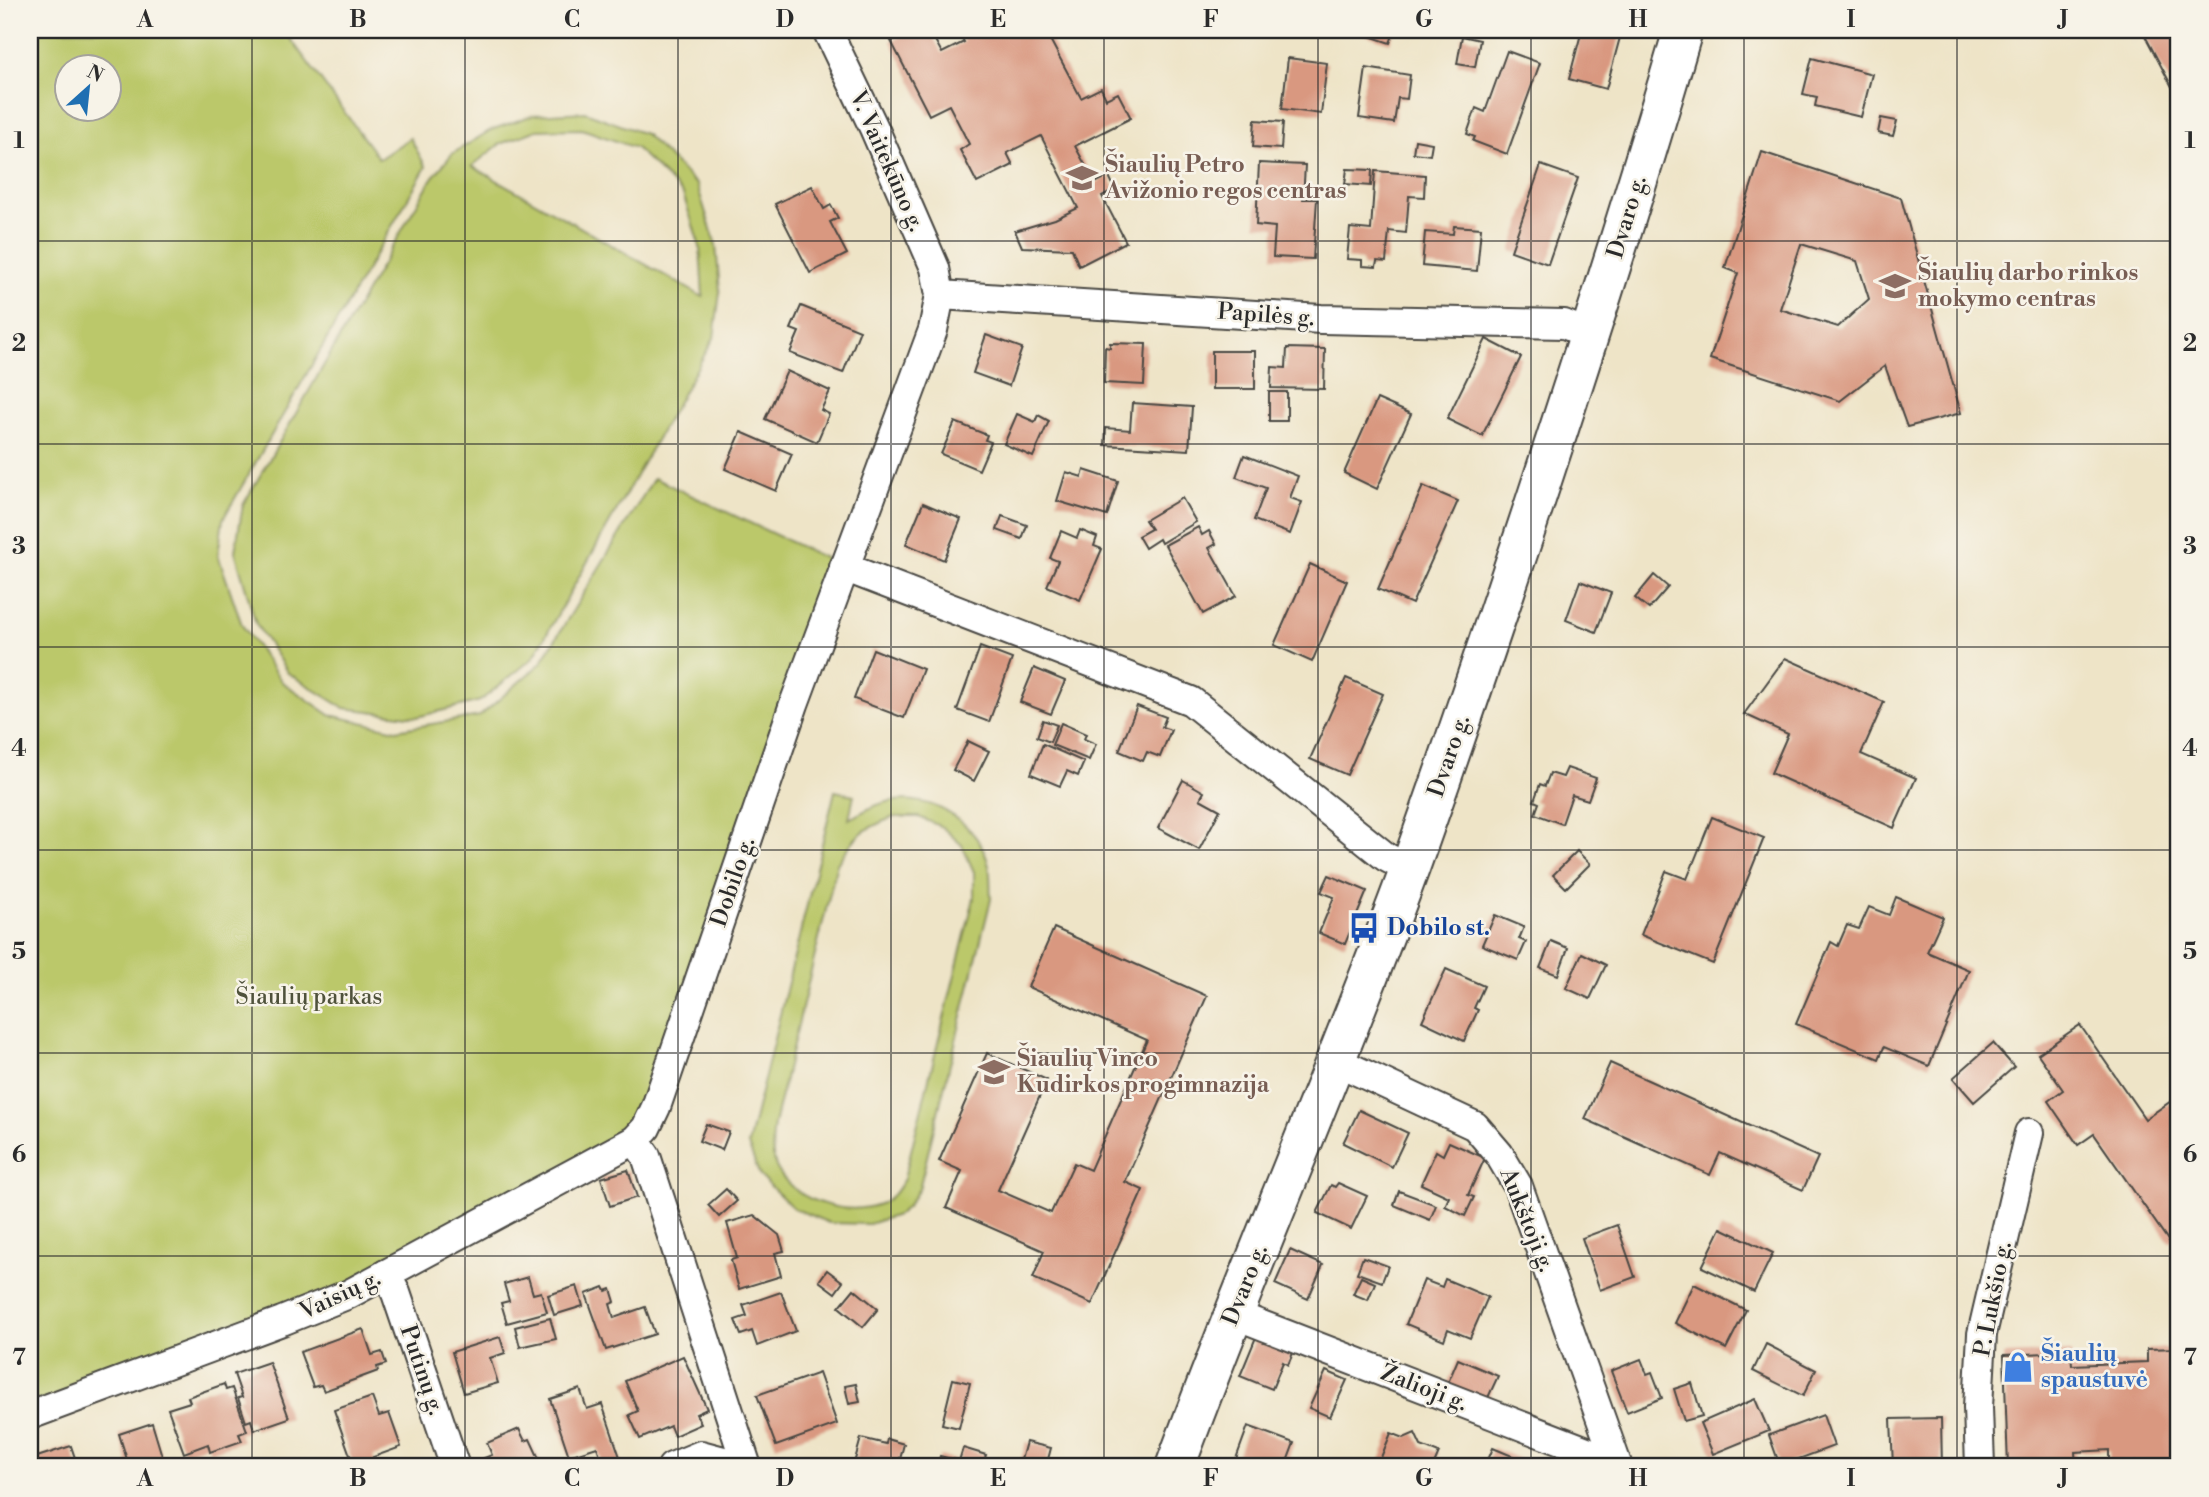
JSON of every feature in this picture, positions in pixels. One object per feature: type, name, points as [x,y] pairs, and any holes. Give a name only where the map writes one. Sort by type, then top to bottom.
[{"type":"main road","name":"Dvaro g.","points":[[1175,1467],[1409,869],[1591,335],[1683,30]]},
{"type":"street","name":"V. Vaitekūno g.","points":[[827,30],[874,128],[935,268],[940,295]]},
{"type":"street","name":"Papilės g.","points":[[940,295],[1321,319],[1564,324],[1591,335]]},
{"type":"street","name":"Dobilo g.","points":[[635,1140],[646,1128],[656,1107],[794,704],[933,330],[940,295]]},
{"type":"street","points":[[844,567],[1191,701],[1386,857],[1409,869]]},
{"type":"street","name":"Aukštoji g.","points":[[1336,1060],[1475,1126],[1499,1154],[1518,1186],[1617,1464]]},
{"type":"street","name":"P. Lukšio g.","points":[[1980,1467],[1978,1408],[1982,1334],[2029,1133]]},
{"type":"street","points":[[635,1140],[646,1156],[746,1467]]},
{"type":"street","name":"Vaisių g.","points":[[30,1415],[349,1294],[635,1140]]},
{"type":"street","name":"Putinų g.","points":[[386,1273],[396,1293],[456,1467]]},
{"type":"street","name":"Žalioji g.","points":[[1233,1314],[1617,1464]]},
{"type":"street","points":[[672,1467],[701,1455],[746,1467]]},
{"type":"green space","name":"Šiaulių parkas","points":[[30,30],[284,30],[379,159],[410,138],[426,167],[223,519],[218,555],[242,625],[282,682],[330,715],[396,730],[480,716],[541,663],[654,478],[844,567],[646,1128],[349,1294],[30,1415]]},
{"type":"green space","points":[[585,112],[645,134],[697,185],[716,245],[720,292],[714,338],[533,658],[480,701],[417,717],[344,708],[288,673],[256,624],[235,551],[243,505],[432,178],[452,154],[491,130],[533,115]],"holes":[[[582,129],[636,148],[683,194],[700,247],[703,297],[472,166],[500,144],[537,130]]]},
{"type":"green space","points":[[835,791],[854,795],[849,819],[876,805],[894,801],[925,803],[953,816],[976,837],[984,851],[990,870],[991,899],[919,1189],[907,1207],[897,1215],[869,1224],[829,1223],[793,1208],[760,1176],[748,1145]],"holes":[[[894,817],[919,817],[942,827],[962,845],[974,872],[974,898],[904,1179],[892,1196],[882,1203],[869,1207],[840,1208],[811,1199],[799,1192],[779,1172],[773,1155],[774,1124],[837,864],[849,846],[866,830]]]},
{"type":"building","points":[[917,30],[922,38],[931,33],[942,53],[964,42],[959,32],[963,30],[1045,30],[1081,98],[1101,88],[1106,99],[1118,93],[1131,118],[1075,146],[1095,183],[1109,176],[1115,189],[1102,196],[1126,242],[1079,266],[1072,249],[1022,247],[1015,231],[1055,219],[1078,208],[1041,136],[1007,153],[1013,165],[977,183],[960,150],[969,144],[949,105],[929,115],[891,41]]},
{"type":"building","points":[[1365,30],[1395,30],[1390,43],[1363,34]]},
{"type":"building","points":[[1582,30],[1622,30],[1606,89],[1569,79]]},
{"type":"building","points":[[2142,30],[2179,30],[2179,100]]},
{"type":"building","points":[[1462,36],[1480,40],[1475,67],[1457,64]]},
{"type":"building","points":[[1507,51],[1540,63],[1507,154],[1473,141],[1475,137],[1467,134],[1476,108],[1485,112]]},
{"type":"building","points":[[1288,58],[1327,63],[1321,114],[1282,109]]},
{"type":"building","points":[[1812,58],[1872,74],[1861,117],[1815,106],[1817,97],[1803,94]]},
{"type":"building","points":[[1366,68],[1410,75],[1407,99],[1398,98],[1394,123],[1359,118]]},
{"type":"building","points":[[1881,118],[1897,121],[1893,136],[1878,133]]},
{"type":"building","points":[[1255,120],[1283,122],[1281,149],[1253,147]]},
{"type":"building","points":[[1415,140],[1432,143],[1430,155],[1413,153]]},
{"type":"building","name":"Šiaulių darbo rinkos mokymo centras","points":[[1762,152],[1901,198],[1961,413],[1907,427],[1885,366],[1840,401],[1710,359],[1738,273],[1725,268]],"holes":[[[1801,244],[1857,261],[1869,299],[1838,327],[1780,309]]]},
{"type":"building","points":[[1259,163],[1305,165],[1303,199],[1317,199],[1313,259],[1273,257],[1275,227],[1256,225]]},
{"type":"building","points":[[1541,165],[1578,178],[1548,264],[1511,251]]},
{"type":"building","points":[[1347,169],[1372,170],[1371,186],[1345,184]]},
{"type":"building","points":[[1375,171],[1425,175],[1424,197],[1409,196],[1406,233],[1389,231],[1386,262],[1377,261],[1376,267],[1362,266],[1362,260],[1347,259],[1350,228],[1371,230]]},
{"type":"building","points":[[812,186],[824,209],[831,205],[838,218],[830,222],[847,254],[810,273],[775,204]]},
{"type":"building","points":[[1454,226],[1481,228],[1477,271],[1422,266],[1425,232],[1453,234]]},
{"type":"building","points":[[801,306],[860,330],[843,373],[790,353],[799,332],[791,329]]},
{"type":"building","points":[[986,335],[1022,348],[1009,386],[973,373]]},
{"type":"building","points":[[1486,339],[1521,357],[1482,436],[1447,419]]},
{"type":"building","points":[[1110,343],[1146,344],[1144,385],[1104,383],[1105,347],[1110,348]]},
{"type":"building","points":[[1287,348],[1325,349],[1324,389],[1271,388],[1272,367],[1286,368]]},
{"type":"building","points":[[1212,351],[1255,351],[1255,389],[1212,389]]},
{"type":"building","points":[[787,371],[830,391],[821,410],[829,414],[817,442],[765,419]]},
{"type":"building","points":[[1269,392],[1287,392],[1287,421],[1269,421]]},
{"type":"building","points":[[1377,399],[1411,414],[1377,489],[1344,473]]},
{"type":"building","points":[[1132,403],[1192,407],[1189,450],[1105,445],[1106,428],[1130,430]]},
{"type":"building","points":[[1017,414],[1035,422],[1038,415],[1049,421],[1033,457],[1004,444]]},
{"type":"building","points":[[955,422],[987,435],[985,440],[991,442],[979,470],[941,454]]},
{"type":"building","points":[[741,432],[792,454],[776,491],[725,469]]},
{"type":"building","points":[[1244,455],[1298,476],[1290,498],[1302,502],[1290,534],[1254,520],[1266,488],[1236,477]]},
{"type":"building","points":[[1084,470],[1118,481],[1107,516],[1057,501],[1066,472],[1082,477]]},
{"type":"building","points":[[1423,486],[1458,501],[1412,604],[1378,589]]},
{"type":"building","points":[[1182,498],[1196,522],[1161,543],[1159,539],[1145,548],[1138,536],[1151,529],[1145,520]]},
{"type":"building","points":[[923,503],[961,519],[944,560],[906,544]]},
{"type":"building","points":[[1002,516],[1027,525],[1022,539],[997,530]]},
{"type":"building","points":[[1198,527],[1202,535],[1209,531],[1216,544],[1209,548],[1236,596],[1203,614],[1165,545]]},
{"type":"building","points":[[1080,530],[1097,537],[1094,546],[1102,549],[1080,600],[1047,586],[1058,561],[1050,558],[1061,531],[1077,538]]},
{"type":"building","points":[[1310,564],[1347,581],[1312,662],[1274,645]]},
{"type":"building","points":[[1654,575],[1668,587],[1649,609],[1635,598]]},
{"type":"building","points":[[1580,581],[1611,593],[1596,632],[1566,620]]},
{"type":"building","points":[[980,647],[1012,659],[989,722],[957,710]]},
{"type":"building","points":[[873,649],[923,669],[904,718],[854,699]]},
{"type":"building","points":[[1785,658],[1884,702],[1861,754],[1916,778],[1894,828],[1771,773],[1788,734],[1744,714]]},
{"type":"building","points":[[1034,668],[1065,681],[1051,714],[1020,702]]},
{"type":"building","points":[[1346,678],[1383,694],[1347,775],[1310,759]]},
{"type":"building","points":[[1137,706],[1166,717],[1162,727],[1171,730],[1160,757],[1147,752],[1143,761],[1119,751]]},
{"type":"building","points":[[1043,720],[1057,725],[1050,742],[1037,737]]},
{"type":"building","points":[[1061,723],[1086,734],[1084,739],[1096,744],[1089,760],[1052,745]]},
{"type":"building","points":[[968,741],[989,751],[974,781],[953,770]]},
{"type":"building","points":[[1043,744],[1084,762],[1078,776],[1067,771],[1060,786],[1031,774]]},
{"type":"building","points":[[1567,768],[1596,778],[1588,800],[1572,795],[1562,824],[1535,814],[1539,803],[1534,801],[1540,784],[1545,786],[1550,773],[1563,777]]},
{"type":"building","points":[[1183,780],[1204,792],[1200,799],[1220,810],[1199,850],[1158,828]]},
{"type":"building","points":[[1712,817],[1764,838],[1713,964],[1641,935],[1666,871],[1687,879]]},
{"type":"building","points":[[1577,851],[1590,864],[1566,888],[1553,875]]},
{"type":"building","points":[[1329,875],[1367,891],[1345,944],[1319,933],[1334,897],[1321,892]]},
{"type":"building","points":[[1896,897],[1943,917],[1927,952],[1969,970],[1929,1066],[1884,1047],[1879,1059],[1796,1024],[1831,942],[1838,946],[1847,925],[1859,929],[1869,907],[1889,915]]},
{"type":"building","points":[[1495,915],[1524,927],[1519,939],[1526,942],[1518,960],[1482,945]]},
{"type":"building","points":[[1054,928],[1207,996],[1125,1182],[1143,1190],[1092,1304],[1033,1278],[1044,1251],[946,1208],[962,1171],[939,1161],[987,1053],[1047,1080],[998,1190],[1051,1213],[1074,1163],[1090,1170],[1147,1040],[1028,987]]},
{"type":"building","points":[[1551,941],[1568,948],[1558,975],[1540,968]]},
{"type":"building","points":[[1582,953],[1606,965],[1590,999],[1566,988]]},
{"type":"building","points":[[1446,969],[1484,986],[1474,1008],[1478,1010],[1464,1041],[1422,1021]]},
{"type":"building","points":[[2080,1025],[2145,1119],[2177,1097],[2179,1101],[2179,1236],[2170,1243],[2094,1134],[2078,1145],[2048,1101],[2063,1090],[2038,1054]]},
{"type":"building","points":[[1993,1043],[2014,1067],[1974,1102],[1953,1078]]},
{"type":"building","points":[[1610,1063],[1818,1157],[1803,1190],[1720,1153],[1710,1175],[1585,1119]]},
{"type":"building","points":[[1359,1110],[1408,1133],[1392,1167],[1343,1143]]},
{"type":"building","points":[[706,1124],[729,1132],[722,1150],[699,1141]]},
{"type":"building","points":[[1449,1142],[1485,1158],[1468,1195],[1474,1197],[1465,1216],[1445,1206],[1449,1197],[1421,1184],[1436,1151],[1443,1155]]},
{"type":"building","points":[[628,1170],[637,1197],[610,1206],[601,1178]]},
{"type":"building","points":[[1338,1183],[1367,1196],[1351,1229],[1317,1213],[1331,1185],[1335,1187]]},
{"type":"building","points":[[726,1189],[737,1201],[719,1217],[708,1205]]},
{"type":"building","points":[[1399,1191],[1436,1205],[1430,1220],[1394,1205]]},
{"type":"building","points":[[754,1215],[779,1235],[784,1251],[775,1253],[781,1276],[739,1289],[731,1260],[737,1258],[727,1223]]},
{"type":"building","points":[[1617,1225],[1635,1277],[1600,1290],[1582,1238]]},
{"type":"building","points":[[1721,1228],[1773,1253],[1754,1292],[1702,1267]]},
{"type":"building","points":[[1290,1250],[1323,1265],[1308,1299],[1275,1284]]},
{"type":"building","points":[[1363,1257],[1388,1266],[1382,1282],[1357,1273]]},
{"type":"building","points":[[827,1270],[843,1282],[835,1293],[819,1281]]},
{"type":"building","points":[[528,1277],[533,1294],[541,1292],[547,1312],[507,1323],[501,1303],[509,1301],[504,1284]]},
{"type":"building","points":[[1361,1277],[1375,1283],[1368,1300],[1353,1294]]},
{"type":"building","points":[[1445,1279],[1488,1297],[1470,1338],[1448,1329],[1444,1340],[1406,1324],[1424,1280],[1442,1287]]},
{"type":"building","points":[[1694,1284],[1746,1310],[1726,1349],[1675,1323]]},
{"type":"building","points":[[577,1286],[583,1306],[554,1315],[548,1295]]},
{"type":"building","points":[[604,1287],[606,1291],[611,1289],[615,1302],[610,1304],[614,1318],[645,1307],[655,1334],[606,1350],[586,1294]]},
{"type":"building","points":[[854,1289],[878,1309],[863,1327],[839,1307]]},
{"type":"building","points":[[781,1292],[796,1331],[757,1346],[752,1331],[741,1335],[735,1320],[747,1316],[743,1305]]},
{"type":"building","points":[[550,1318],[556,1339],[520,1347],[515,1327]]},
{"type":"building","points":[[363,1329],[372,1355],[382,1352],[386,1364],[377,1367],[378,1371],[324,1391],[321,1385],[313,1387],[300,1352]]},
{"type":"building","points":[[500,1337],[505,1353],[490,1358],[498,1383],[464,1393],[452,1352]]},
{"type":"building","points":[[1256,1337],[1293,1353],[1288,1365],[1283,1362],[1272,1389],[1240,1376]]},
{"type":"building","points":[[1766,1344],[1816,1370],[1803,1396],[1753,1371]]},
{"type":"building","points":[[2179,1348],[2179,1460],[2109,1463],[2109,1450],[2075,1452],[2076,1467],[2008,1467],[2004,1355],[2071,1352],[2072,1365],[2147,1362],[2147,1349]]},
{"type":"building","points":[[683,1356],[707,1409],[696,1414],[701,1424],[674,1436],[670,1426],[640,1439],[629,1415],[638,1411],[625,1381]]},
{"type":"building","points":[[1458,1359],[1498,1376],[1486,1402],[1447,1385]]},
{"type":"building","points":[[1641,1359],[1647,1374],[1652,1372],[1662,1398],[1627,1412],[1611,1371]]},
{"type":"building","points":[[269,1362],[289,1418],[254,1430],[251,1420],[246,1422],[238,1398],[242,1397],[234,1374]]},
{"type":"building","points":[[1326,1371],[1347,1380],[1330,1417],[1309,1408]]},
{"type":"building","points":[[819,1373],[837,1424],[776,1446],[757,1395]]},
{"type":"building","points":[[953,1379],[970,1383],[959,1428],[942,1424]]},
{"type":"building","points":[[1692,1383],[1702,1416],[1684,1421],[1674,1389]]},
{"type":"building","points":[[224,1384],[226,1390],[232,1388],[247,1431],[239,1434],[242,1441],[210,1452],[208,1444],[184,1453],[168,1409],[190,1402],[188,1397]]},
{"type":"building","points":[[856,1384],[860,1402],[849,1404],[845,1386]]},
{"type":"building","points":[[580,1389],[587,1409],[602,1404],[622,1463],[604,1467],[597,1447],[569,1456],[550,1399]]},
{"type":"building","points":[[372,1397],[379,1416],[389,1413],[401,1447],[373,1457],[377,1467],[335,1467],[352,1461],[334,1410]]},
{"type":"building","points":[[1755,1399],[1769,1431],[1713,1454],[1700,1423]]},
{"type":"building","points":[[1823,1415],[1834,1446],[1780,1466],[1769,1435]]},
{"type":"building","points":[[1941,1418],[1942,1467],[1893,1467],[1891,1419]]},
{"type":"building","points":[[152,1423],[162,1456],[156,1458],[159,1466],[129,1466],[119,1434]]},
{"type":"building","points":[[1248,1426],[1294,1443],[1285,1467],[1233,1467]]},
{"type":"building","points":[[519,1429],[525,1441],[530,1439],[543,1467],[488,1467],[484,1458],[492,1455],[487,1443]]},
{"type":"building","points":[[1391,1433],[1404,1438],[1415,1433],[1421,1446],[1439,1453],[1433,1467],[1377,1467]]},
{"type":"building","points":[[861,1438],[886,1444],[887,1439],[904,1444],[898,1467],[853,1467]]},
{"type":"building","points":[[1026,1442],[1051,1448],[1046,1467],[1019,1467]]},
{"type":"building","points":[[71,1446],[78,1467],[37,1467],[34,1458]]},
{"type":"building","points":[[963,1448],[986,1455],[982,1467],[937,1467],[940,1456],[959,1461]]},
{"type":"building","points":[[1493,1448],[1529,1463],[1527,1467],[1485,1467]]},
{"type":"place","name":"Šiaulių Petro Avižonio regos centras","points":[[1082,178]]},
{"type":"place","name":"Šiaulių darbo rinkos mokymo centras","points":[[1895,286]]},
{"type":"place","name":"Dobilo st.","points":[[1364,928]]},
{"type":"place","name":"Šiaulių Vinco Kudirkos progimnazija","points":[[994,1072]]},
{"type":"place","name":"Šiaulių spaustuvė","points":[[2018,1367]]}]
